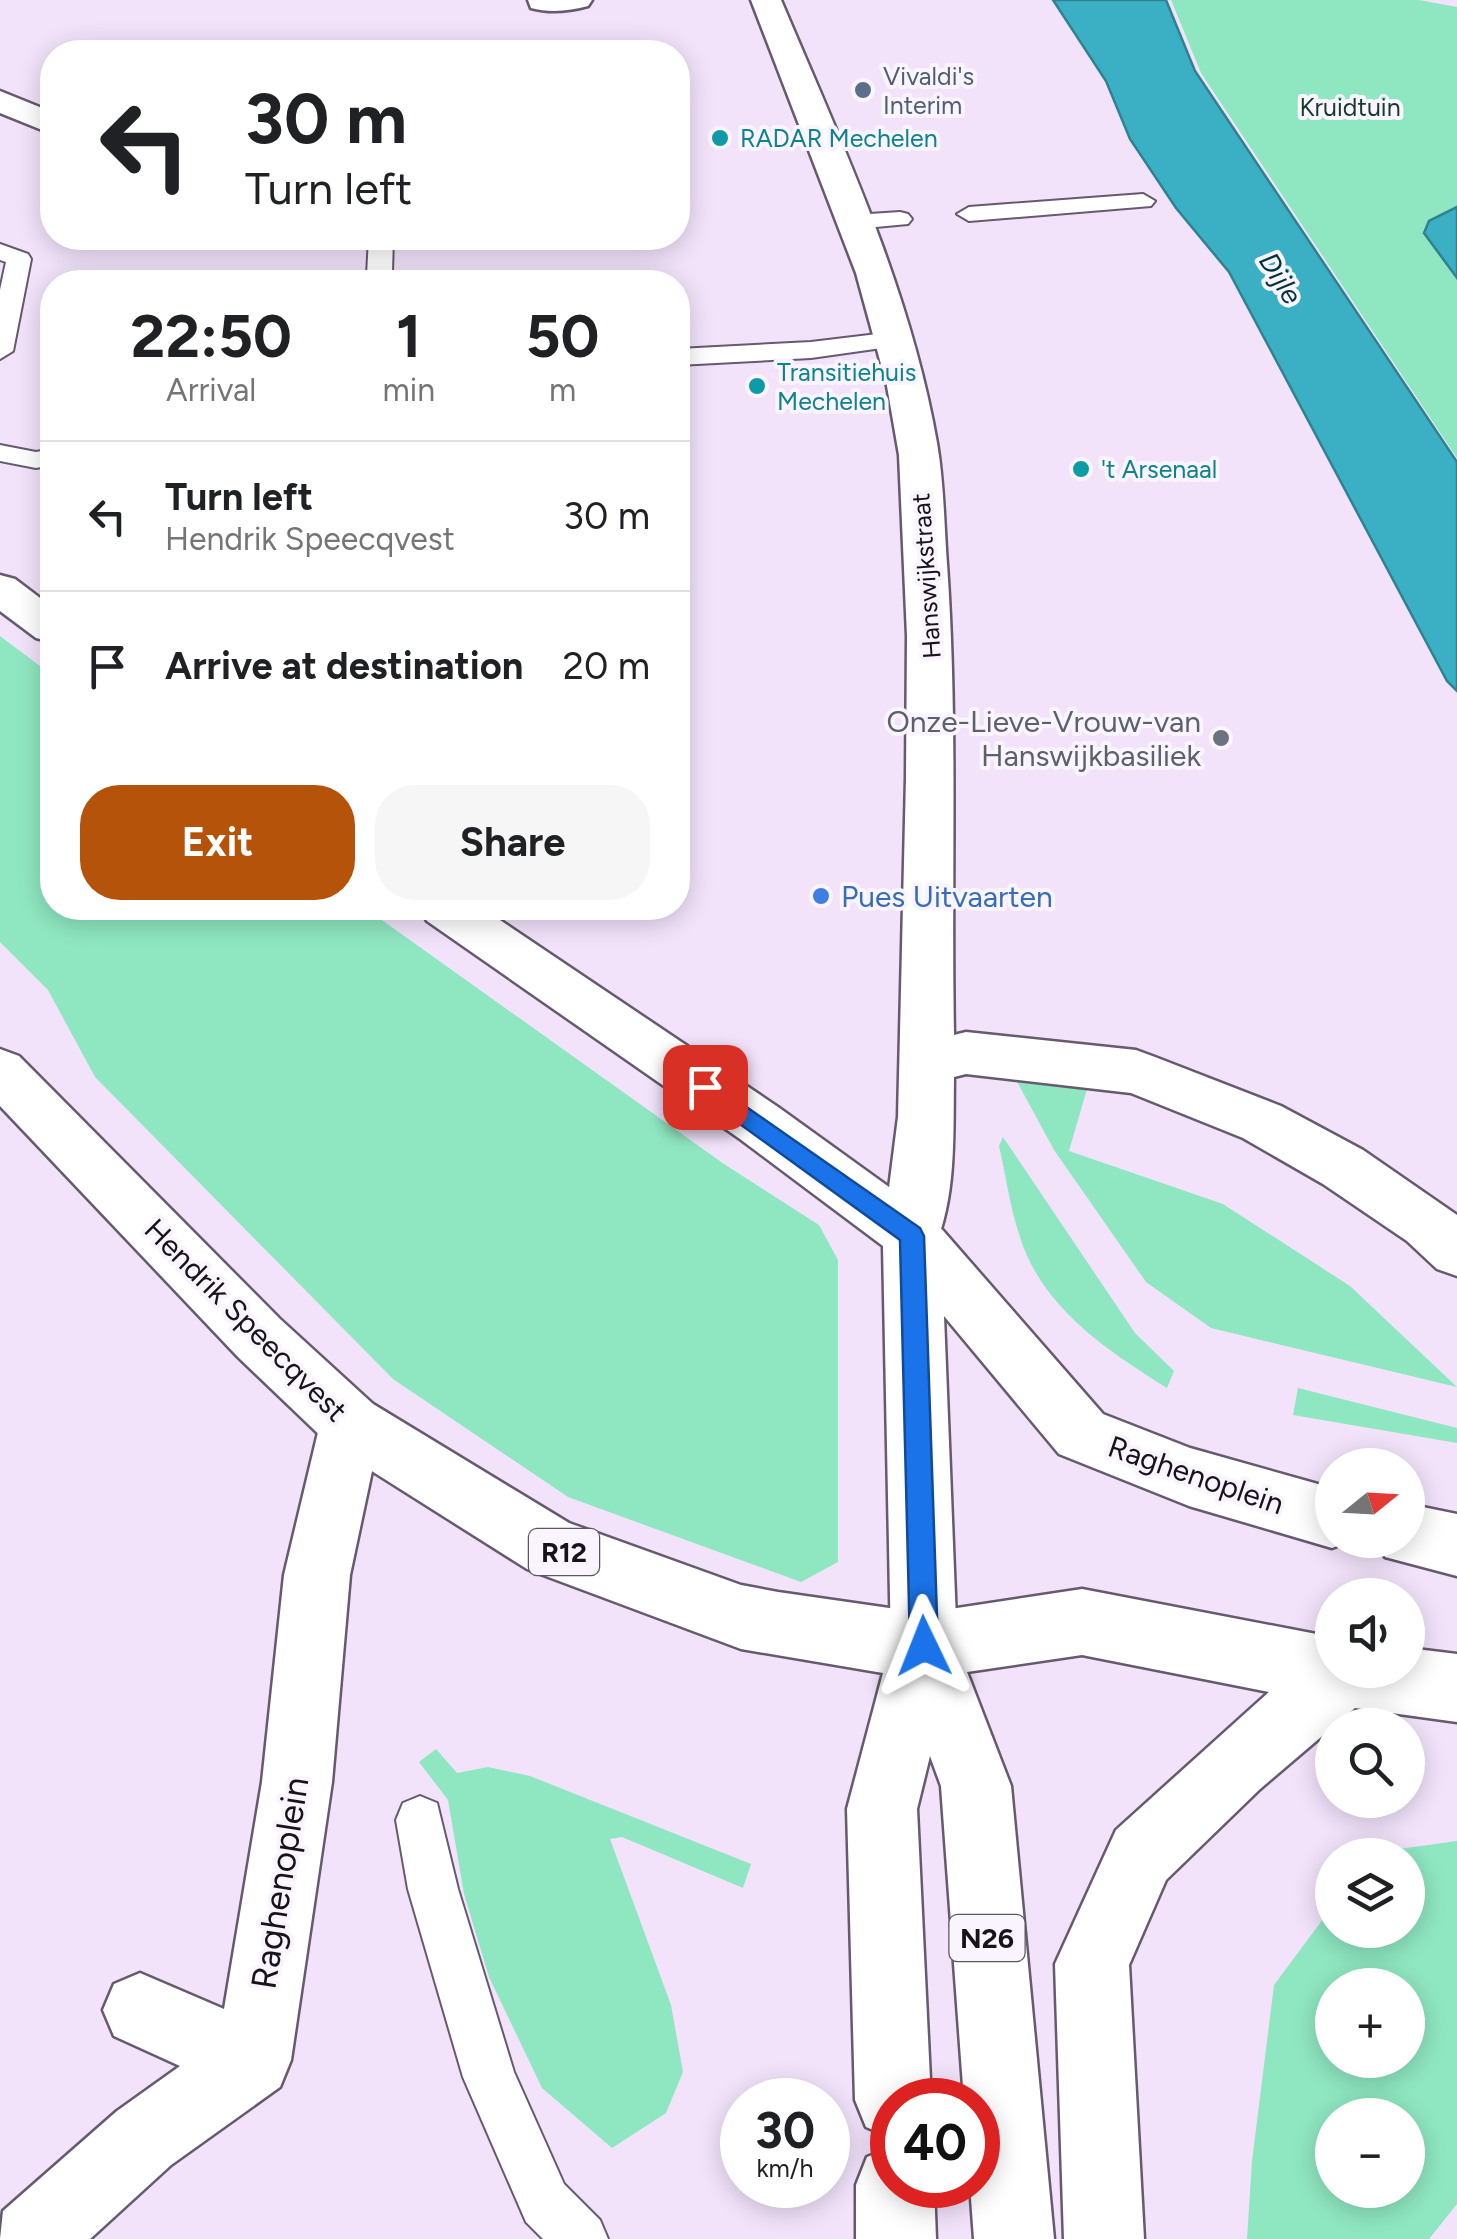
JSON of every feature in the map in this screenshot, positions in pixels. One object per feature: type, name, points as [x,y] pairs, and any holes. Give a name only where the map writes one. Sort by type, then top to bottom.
[{"type":"street","points":[[542,2],[577,0]]},
{"type":"street","name":"Hanswijkstraat","points":[[766,0],[854,222],[894,340],[918,444],[932,656],[927,960],[930,1062],[918,1206]]},
{"type":"street","points":[[0,101],[40,119]]},
{"type":"street","points":[[0,589],[40,619]]},
{"type":"street","points":[[462,920],[774,1134],[918,1206]]},
{"type":"street","points":[[930,1062],[966,1053],[1136,1072],[1278,1131],[1343,1167],[1427,1224],[1457,1251]]},
{"type":"street","name":"Hendrik Speecqvest","points":[[0,1072],[259,1338],[350,1424],[550,1548],[741,1617],[924,1646]]},
{"type":"street","name":"Raghenoplein","points":[[918,1206],[1081,1434],[1189,1478],[1315,1513]]},
{"type":"street","name":"N26","points":[[892,2078],[882,1809],[924,1646],[918,1206]]},
{"type":"street","name":"Raghenoplein","points":[[253,2060],[296,1782],[317,1576],[350,1424]]},
{"type":"street","points":[[1425,1538],[1457,1545]]},
{"type":"street","name":"R12","points":[[924,1646],[1082,1622],[1315,1667]]},
{"type":"street","name":"N26","points":[[924,1646],[976,1786],[1014,2239]]},
{"type":"street","name":"R12","points":[[1425,1684],[1457,1688]]},
{"type":"street","points":[[1104,2239],[1092,1964],[1142,1855],[1236,1765],[1326,1688]]},
{"type":"street","points":[[140,2010],[253,2060]]},
{"type":"street","points":[[30,2239],[144,2138],[253,2060]]},
{"type":"street","points":[[895,2208],[896,2239]]},
{"type":"lane","points":[[969,214],[1143,202]]},
{"type":"lane","points":[[854,222],[900,218]]},
{"type":"lane","points":[[0,251],[19,259],[0,350]]},
{"type":"lane","points":[[690,357],[894,340]]},
{"type":"lane","points":[[0,454],[40,459]]},
{"type":"lane","points":[[420,1820],[433,1890],[489,2077],[546,2203],[581,2239]]},
{"type":"green space","name":"Kruidtuin","points":[[1171,0],[1419,0],[1457,7],[1457,458],[1201,73]]},
{"type":"green space","points":[[0,636],[40,666],[40,920],[382,920],[724,1164],[819,1225],[838,1260],[838,1562],[801,1582],[568,1497],[393,1379],[95,1077],[48,990],[0,942]]},
{"type":"green space","points":[[1015,1078],[1087,1089],[1069,1151],[1223,1204],[1350,1286],[1457,1387],[1211,1328],[1146,1282],[1054,1150]]},
{"type":"green space","points":[[1003,1137],[1135,1333],[1174,1371],[1167,1388],[1100,1343],[1044,1285],[1030,1262],[1017,1226],[999,1146]]},
{"type":"green space","points":[[1298,1388],[1457,1428],[1457,1443],[1293,1415]]},
{"type":"green space","points":[[436,1749],[457,1773],[488,1767],[530,1776],[751,1864],[743,1888],[622,1837],[610,1839],[671,2005],[683,2072],[666,2113],[612,2148],[542,2088],[489,1977],[464,1894],[448,1800],[419,1762]]},
{"type":"green space","points":[[1457,1841],[1457,2204],[1429,2239],[1247,2239],[1252,2161],[1274,1985],[1315,1930],[1315,1948],[1425,1948],[1425,1845]]},
{"type":"water","name":"Dijle","points":[[1053,0],[1166,0],[1195,71],[1457,462],[1457,691],[1447,681],[1229,272],[1176,208],[1130,139],[1106,81]]},
{"type":"water","points":[[1457,207],[1457,278],[1424,233],[1429,221]]},
{"type":"place","name":"Vivaldi's Interim","points":[[863,90]]},
{"type":"place","name":"RADAR Mechelen","points":[[720,138]]},
{"type":"place","name":"Transitiehuis Mechelen","points":[[757,386]]},
{"type":"place","name":"'t Arsenaal","points":[[1081,469]]},
{"type":"place","name":"Onze-Lieve-Vrouw-van Hanswijkbasiliek","points":[[1221,738]]},
{"type":"place","name":"Pues Uitvaarten","points":[[821,896]]},
{"type":"route","points":[[705,1087],[912,1236],[924,1646]]}]
